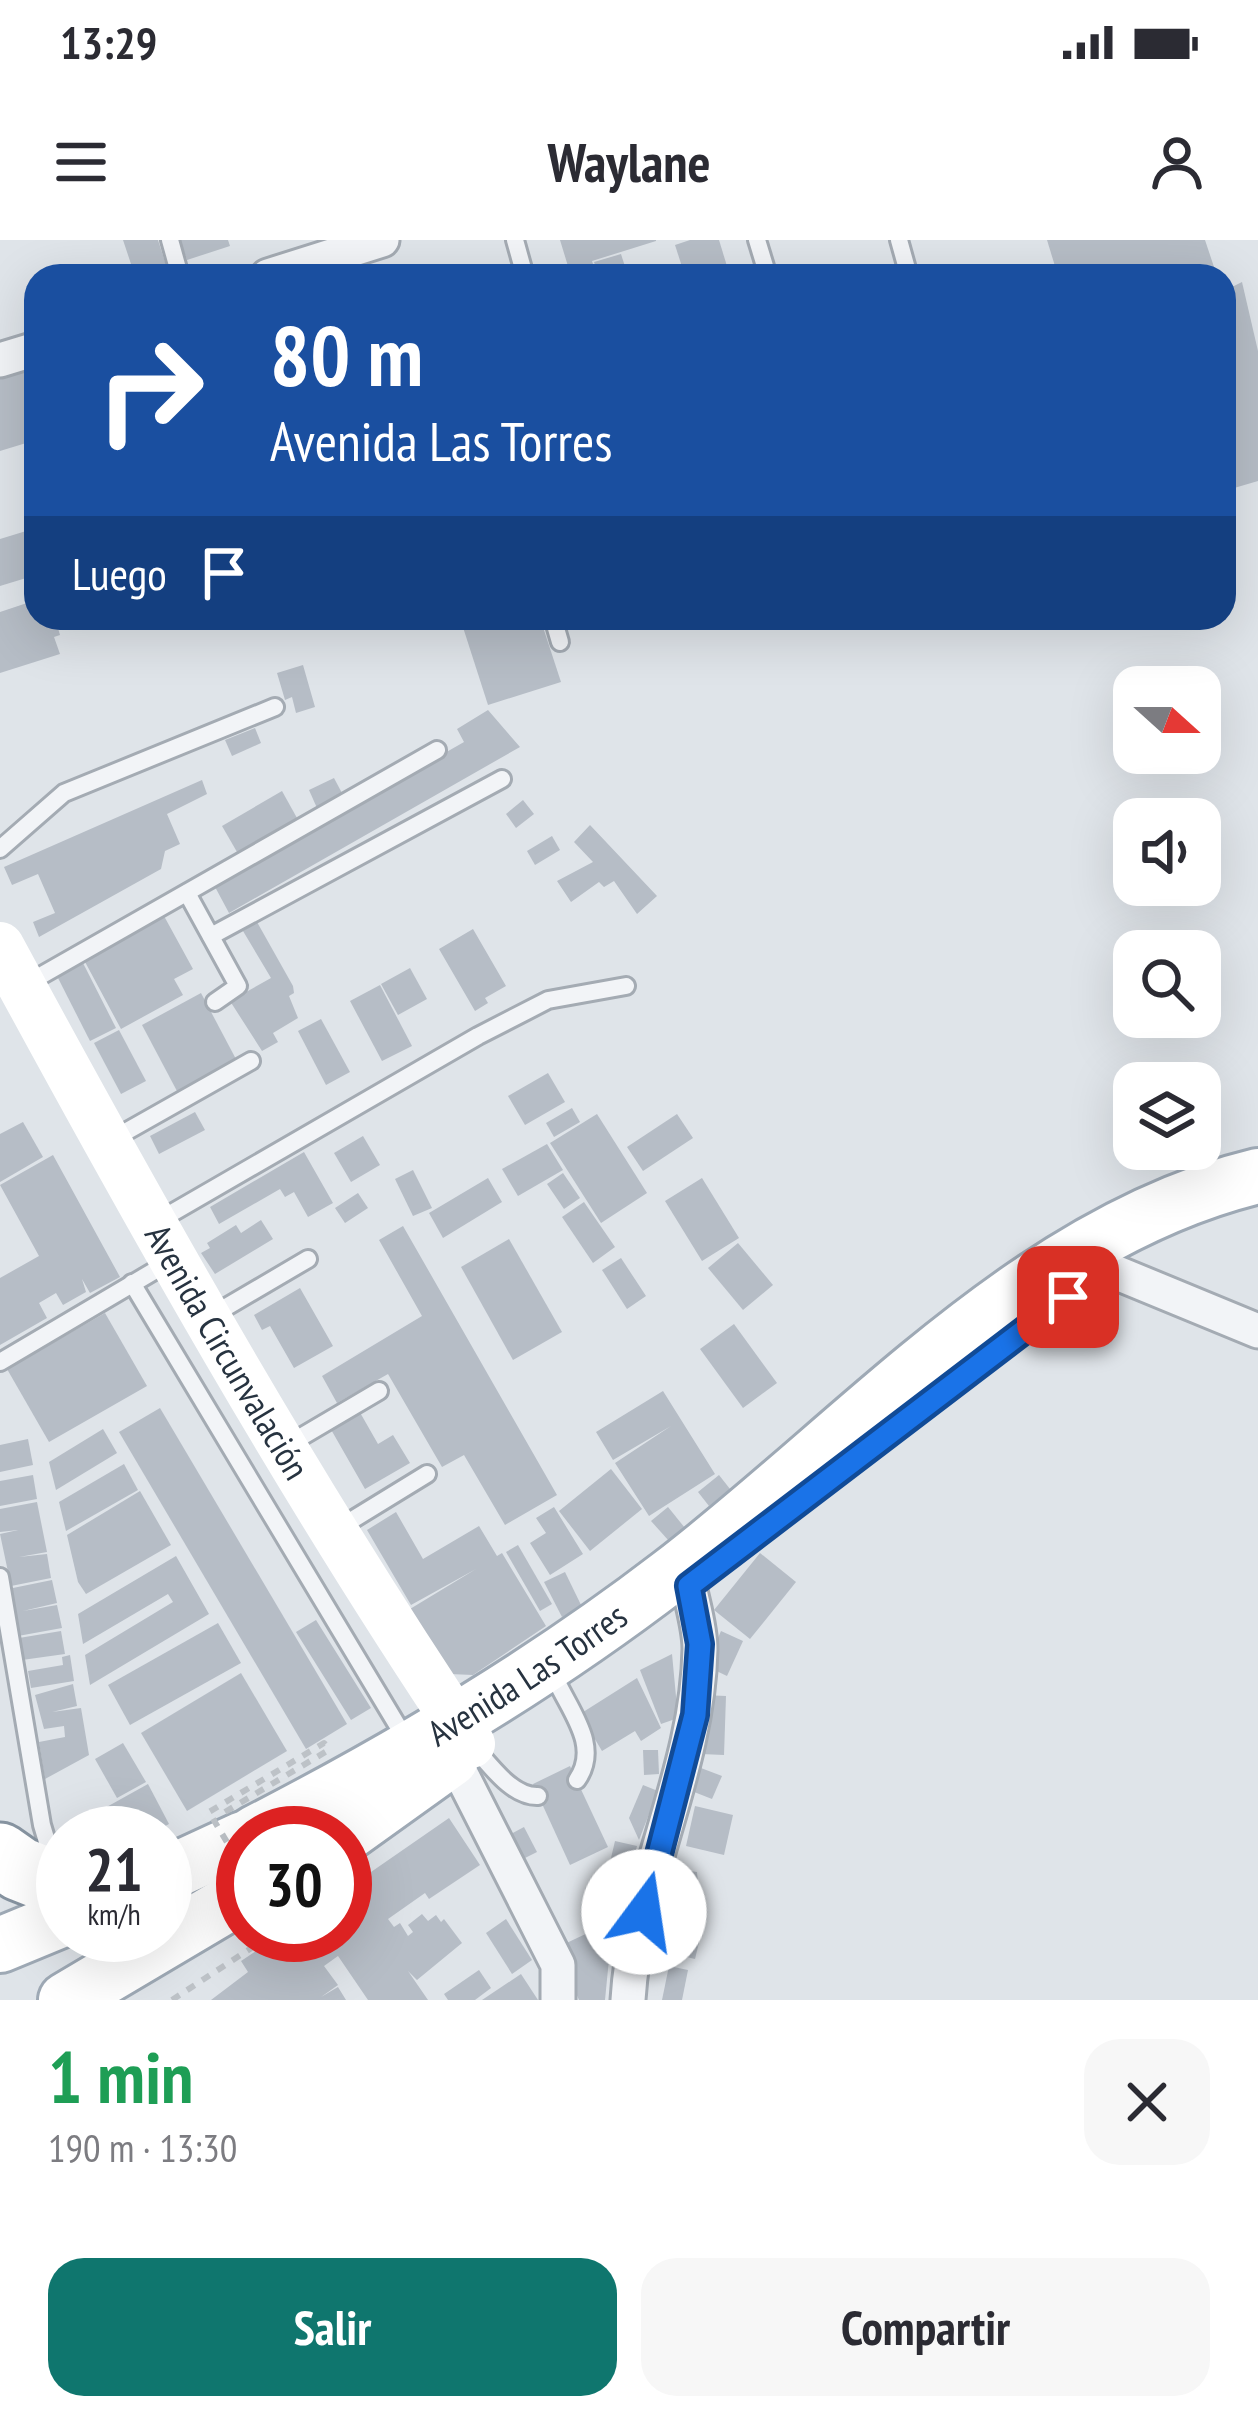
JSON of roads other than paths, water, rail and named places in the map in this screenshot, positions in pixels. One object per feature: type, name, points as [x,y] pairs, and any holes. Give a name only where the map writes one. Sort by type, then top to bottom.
[{"type":"highway","points":[[0,1855],[36,1880]]},
{"type":"main road","name":"Avenida Las Torres","points":[[372,1810],[448,1744],[670,1576],[877,1400],[1069,1257],[1176,1199],[1258,1176]]},
{"type":"main road","name":"Avenida Las Torres","points":[[295,1806],[448,1744],[556,1682],[1106,1268],[1169,1231],[1258,1200]]},
{"type":"main road","points":[[66,2000],[127,1973],[216,1913]]},
{"type":"main road","points":[[0,1945],[36,1917]]},
{"type":"street","points":[[306,264],[382,240]]},
{"type":"street","name":"Avenida Circunvalación","points":[[11,966],[107,1142],[152,1256],[205,1319],[333,1532],[448,1744]]},
{"type":"street","points":[[1106,1268],[1258,1331]]},
{"type":"street","points":[[628,2000],[639,1933],[695,1715],[700,1644],[689,1586]]},
{"type":"street","points":[[448,1744],[558,1965],[559,2000]]},
{"type":"lane","points":[[556,630],[560,642]]},
{"type":"lane","points":[[0,849],[64,793],[275,707]]},
{"type":"lane","points":[[11,966],[188,893],[437,750]]},
{"type":"lane","points":[[211,936],[502,779]]},
{"type":"lane","points":[[188,893],[238,986],[214,1002]]},
{"type":"lane","points":[[0,1362],[418,1070],[548,1000],[626,986]]},
{"type":"lane","points":[[107,1142],[251,1061]]},
{"type":"lane","points":[[152,1256],[448,1744],[515,1790],[538,1796]]},
{"type":"lane","points":[[205,1319],[308,1259]]},
{"type":"lane","points":[[283,1448],[379,1391]]},
{"type":"lane","points":[[333,1532],[427,1474]]},
{"type":"lane","points":[[0,1577],[39,1806]]},
{"type":"lane","points":[[556,1682],[588,1745],[577,1780]]}]
